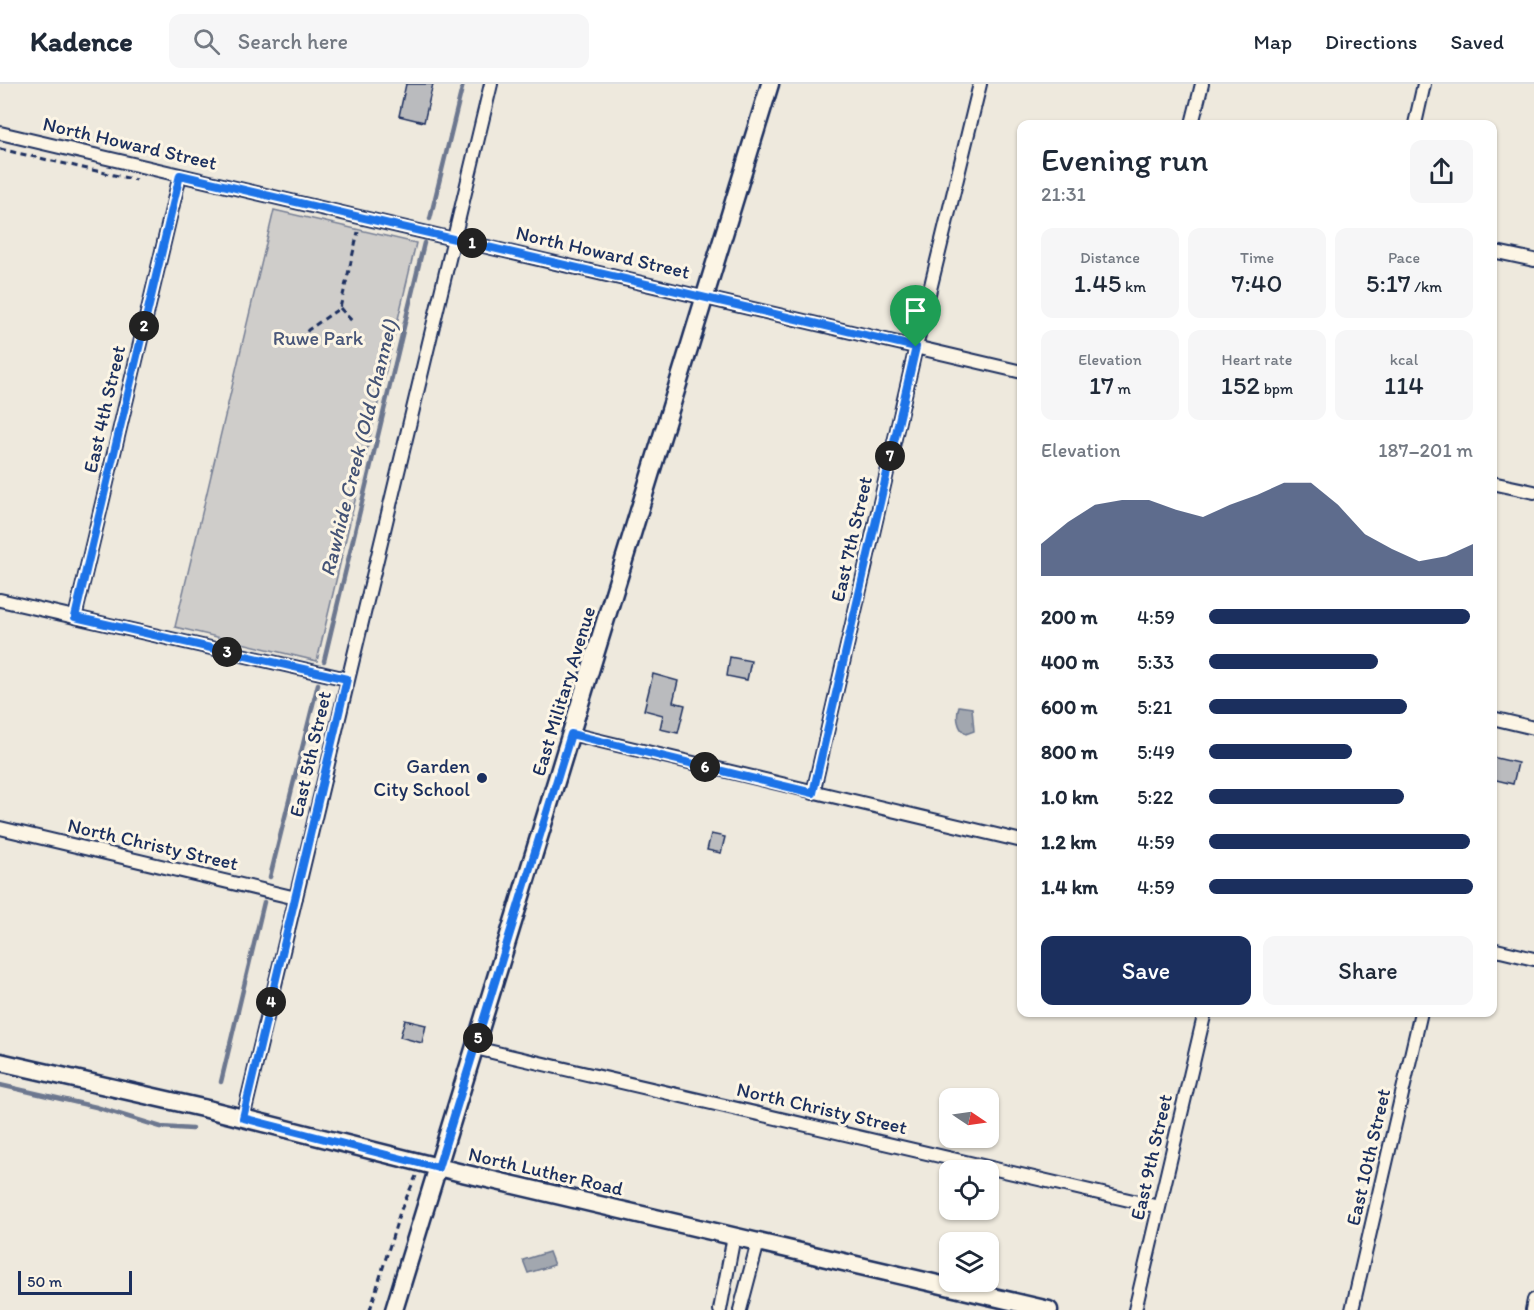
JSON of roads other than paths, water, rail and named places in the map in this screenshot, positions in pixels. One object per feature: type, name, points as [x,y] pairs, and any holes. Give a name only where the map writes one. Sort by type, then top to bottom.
[{"type":"main road","name":"East Military Avenue","points":[[394,1310],[770,84]]},
{"type":"main road","name":"North Luther Road","points":[[0,1062],[243,1118],[438,1168],[1049,1310]]},
{"type":"street","name":"East 5th Street","points":[[243,1118],[452,238],[491,84]]},
{"type":"street","name":"East 7th Street","points":[[813,793],[916,347],[980,84]]},
{"type":"street","points":[[1193,120],[1202,84]]},
{"type":"street","points":[[1415,120],[1424,84]]},
{"type":"street","name":"North Howard Street","points":[[0,133],[706,296],[1017,371]]},
{"type":"street","name":"East 4th Street","points":[[75,617],[180,175]]},
{"type":"street","points":[[1497,252],[1534,260]]},
{"type":"street","points":[[1497,484],[1534,492]]},
{"type":"street","points":[[0,600],[347,679]]},
{"type":"street","points":[[1497,719],[1534,728]]},
{"type":"street","points":[[571,734],[1017,840]]},
{"type":"street","name":"North Christy Street","points":[[0,828],[296,898]]},
{"type":"street","points":[[1497,950],[1534,959]]},
{"type":"street","name":"East 9th Street","points":[[1135,1310],[1203,1017]]},
{"type":"street","name":"East 10th Street","points":[[1352,1310],[1421,1017]]},
{"type":"street","name":"North Christy Street","points":[[475,1048],[1159,1206]]},
{"type":"street","points":[[720,1310],[734,1236]]},
{"type":"street","points":[[740,1310],[758,1242]]},
{"type":"street","points":[[1532,1310],[1534,1300]]},
{"type":"waterway","name":"Rawhide Creek (Old Channel)","points":[[430,219],[463,84]]},
{"type":"waterway","name":"Rawhide Creek (Old Channel)","points":[[324,661],[424,243]]},
{"type":"waterway","name":"Rawhide Creek (Old Channel)","points":[[270,877],[318,684]]},
{"type":"waterway","name":"Rawhide Creek (Old Channel)","points":[[221,1082],[264,902]]},
{"type":"waterway","name":"Rawhide Creek (Old Channel)","points":[[0,1085],[96,1107],[161,1127],[192,1129]]},
{"type":"place","name":"Garden City School","points":[[482,778]]},
{"type":"park label","name":"Ruwe Park","points":[[318,338]]}]
